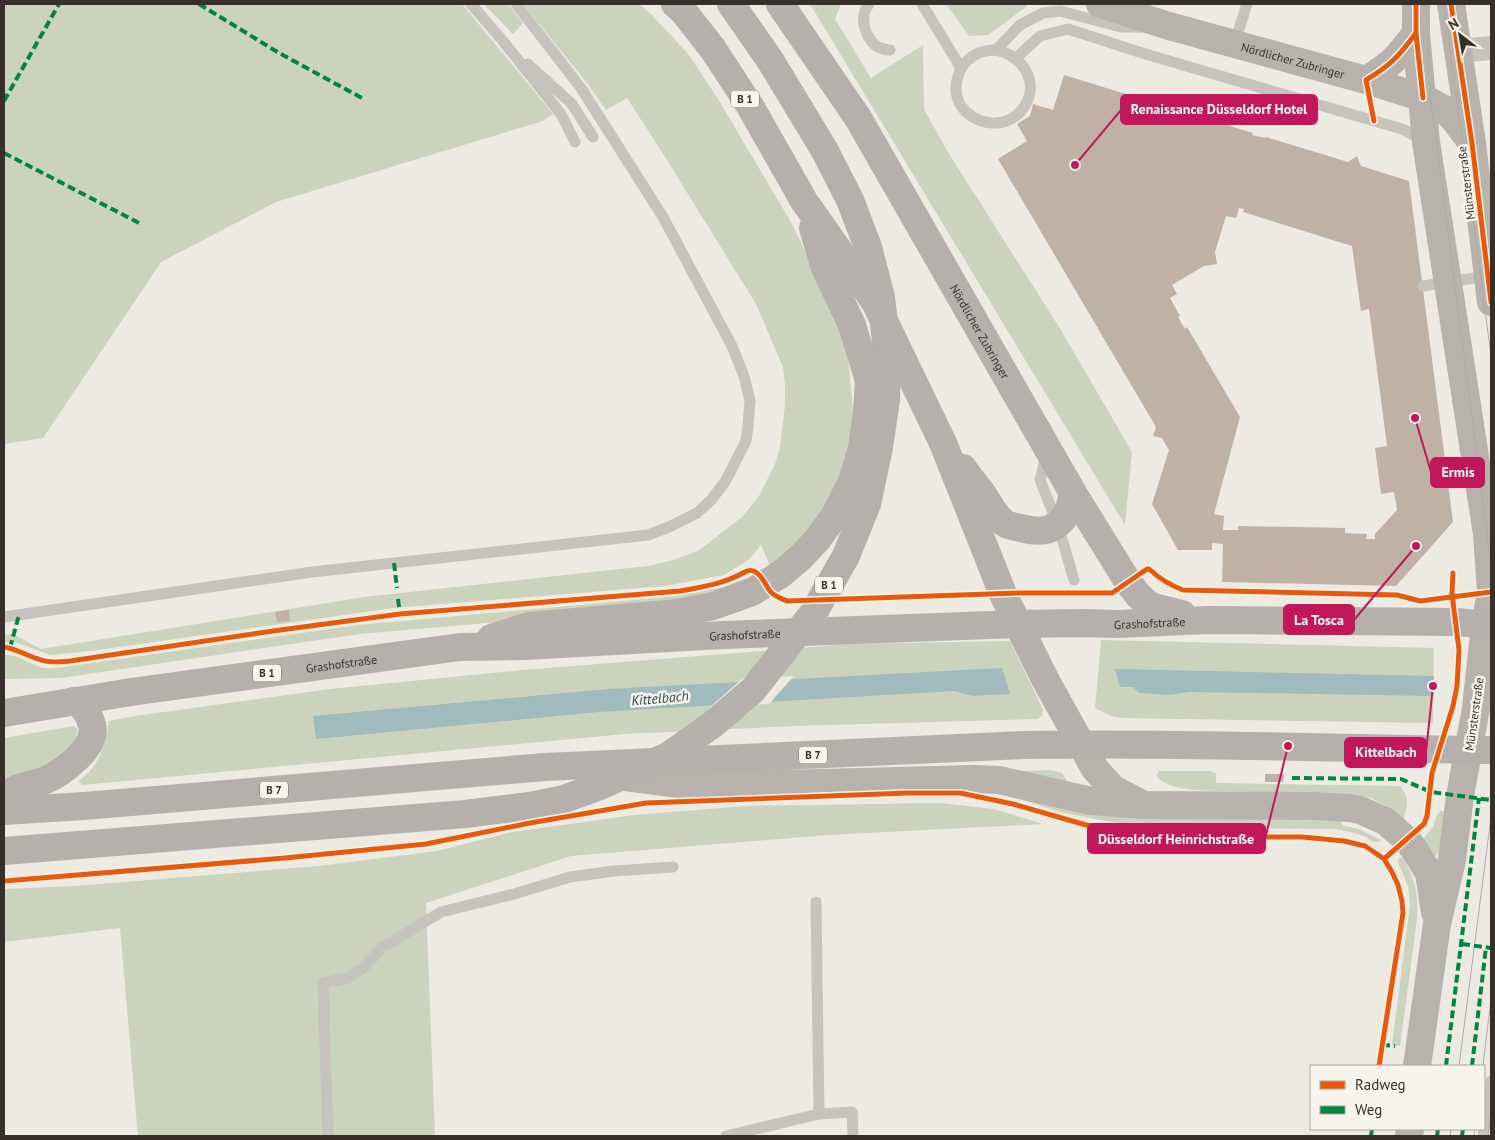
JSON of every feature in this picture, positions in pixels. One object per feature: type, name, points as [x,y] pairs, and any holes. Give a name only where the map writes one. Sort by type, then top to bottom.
[{"type":"main road","name":"B 1","points":[[460,647],[529,626],[678,613],[713,606],[752,592],[773,579],[817,540],[835,516],[852,482],[862,448],[869,381],[852,325],[826,268],[804,201],[750,106],[713,49],[675,4]]},
{"type":"main road","name":"B 1","points":[[4,851],[465,814],[530,806],[600,786],[668,756],[712,725],[753,690],[814,612],[846,556],[867,504],[880,447],[886,400],[887,351],[881,297],[868,246],[850,200],[825,152],[770,60],[731,4]]},
{"type":"main road","name":"Nördlicher Zubringer","points":[[780,4],[858,118],[1073,493],[1128,582],[1150,606],[1208,620]]},
{"type":"main road","name":"Münsterstraße","points":[[1416,4],[1416,33],[1423,98],[1435,284],[1487,534],[1491,593],[1476,708],[1480,750],[1460,796],[1452,860],[1437,924],[1417,1065]]},
{"type":"main road","name":"Münsterstraße","points":[[1451,4],[1472,143],[1489,289]]},
{"type":"main road","name":"Nördlicher Zubringer","points":[[1111,6],[1234,45],[1366,80],[1423,98],[1444,109],[1472,143]]},
{"type":"main road","points":[[1366,80],[1385,68],[1400,55],[1416,33]]},
{"type":"main road","points":[[804,201],[874,302],[943,443],[992,568],[1022,633],[1095,769],[1114,789],[1144,805]]},
{"type":"main road","points":[[943,443],[1005,524],[1034,531],[1049,529],[1058,525],[1071,507],[1073,493]]},
{"type":"main road","name":"Grashofstraße","points":[[4,713],[328,664],[460,647],[524,646],[723,635],[1022,633],[1080,623],[1118,624],[1208,620],[1456,622],[1488,625]]},
{"type":"main road","points":[[4,795],[22,786],[45,780],[66,767],[89,746],[93,728],[89,715],[84,707],[74,701]]},
{"type":"main road","name":"B 7","points":[[4,811],[84,806],[544,767],[1014,746],[1081,744],[1480,750]]},
{"type":"main road","points":[[544,767],[687,785],[746,786],[974,779],[999,780],[1091,801],[1144,805],[1349,808],[1375,816],[1407,840],[1428,873],[1437,924]]},
{"type":"street","points":[[1458,51],[1491,48]]},
{"type":"lane","points":[[471,4],[561,114],[576,142]]},
{"type":"lane","points":[[4,617],[312,572],[648,534],[669,527],[697,513],[711,500],[725,482],[746,441],[750,401],[744,376],[732,346],[663,217],[581,88],[516,4]]},
{"type":"lane","points":[[870,4],[864,13],[866,32],[872,42],[880,48],[890,50]]},
{"type":"lane","points":[[922,4],[961,68]]},
{"type":"lane","points":[[1234,45],[1247,4]]},
{"type":"lane","points":[[996,50],[1020,25],[1043,13],[1060,11],[1121,28],[1170,26]]},
{"type":"lane","points":[[1016,58],[1040,36],[1068,29],[1142,53],[1402,129],[1426,142]]},
{"type":"lane","points":[[503,41],[572,104],[593,137]]},
{"type":"lane","points":[[986,50],[996,50],[1007,52],[1024,67],[1029,78],[1030,90],[1027,102],[1020,112],[1011,119],[1000,123],[987,123],[976,120],[966,113],[959,103],[956,79],[961,68],[976,54],[986,50]]},
{"type":"lane","points":[[1435,284],[1489,289]]},
{"type":"lane","points":[[1048,448],[1040,480],[1058,525],[1074,580]]},
{"type":"lane","points":[[328,1136],[323,984],[348,978],[363,968],[383,947],[441,912],[514,894],[570,877],[673,866]]},
{"type":"lane","points":[[816,902],[819,1114]]},
{"type":"lane","points":[[1485,1122],[1491,1081]]},
{"type":"lane","points":[[726,1136],[819,1114],[852,1112],[853,1136]]},
{"type":"green space","points":[[4,4],[462,4],[553,114],[543,121],[276,202],[161,262],[43,438],[4,444]]},
{"type":"green space","points":[[484,4],[508,4],[523,23],[513,34]]},
{"type":"green space","points":[[523,4],[639,4],[652,15],[689,55],[718,99],[791,222],[834,312],[848,358],[854,419],[845,463],[827,508],[803,538],[771,568],[761,545],[748,560],[724,575],[664,586],[393,608],[50,655],[15,642],[4,642],[4,635],[13,634],[41,649],[364,597],[648,566],[670,561],[698,551],[742,517],[759,496],[775,464],[780,447],[785,405],[783,367],[756,304],[627,98],[606,110],[587,83]]},
{"type":"green space","points":[[810,4],[841,4],[835,19],[871,78],[923,45],[924,109],[946,149],[1061,330],[1132,452],[1125,525]]},
{"type":"green space","points":[[946,4],[1028,4],[988,35],[969,36]]},
{"type":"green space","points":[[747,578],[751,580],[723,594],[522,620],[360,634],[61,678],[4,679],[4,655],[17,657],[43,668],[57,668],[358,625],[678,596],[724,587]]},
{"type":"green space","points":[[1101,640],[1434,648],[1433,723],[1122,718],[1111,716],[1095,708]]},
{"type":"green space","points":[[1010,641],[1043,710],[1042,716],[1037,719],[796,726],[625,734],[82,785],[79,781],[91,770],[101,753],[109,721],[135,716],[330,689],[523,670],[849,644]]},
{"type":"green space","points":[[74,726],[78,730],[72,747],[41,769],[4,778],[4,738]]},
{"type":"green space","points":[[1051,770],[1062,773],[1070,786],[1016,771]]},
{"type":"green space","points":[[1159,771],[1212,771],[1216,773],[1216,783],[1400,786],[1405,794],[1407,806],[1404,819],[1388,807],[1371,798],[1348,794],[1215,791],[1183,788],[1160,780],[1156,775]]},
{"type":"green space","points":[[1017,794],[1262,819],[1340,821],[1343,826],[1359,829],[1381,840],[1373,842],[1366,837],[1336,829],[1168,827],[1105,821],[1060,812],[1013,797]]},
{"type":"green space","points":[[941,803],[994,809],[1043,824],[828,835],[571,856],[426,903],[435,1136],[138,1136],[120,928],[4,942],[4,889],[75,886],[319,866],[437,851],[512,832],[634,815],[746,806]]},
{"type":"green space","points":[[1445,811],[1440,851],[1433,856],[1423,839],[1433,827],[1437,814]]},
{"type":"green space","points":[[1402,857],[1413,880],[1416,894],[1417,919],[1400,1046],[1392,1045],[1410,905],[1408,886],[1398,860]]},
{"type":"water","points":[[1002,668],[1010,694],[973,696],[954,691],[599,712],[316,739],[313,716],[608,689]]},
{"type":"water","points":[[1115,669],[1434,676],[1433,696],[1189,692],[1171,695],[1139,693],[1133,687],[1120,687]]},
{"type":"pier","points":[[794,676],[769,704],[709,708],[742,679]]},
{"type":"building","points":[[1064,75],[1253,133],[1252,135],[1266,137],[1348,162],[1357,156],[1361,166],[1409,181],[1453,522],[1396,586],[1222,582],[1223,544],[1212,543],[1212,550],[1178,550],[1152,504],[1169,450],[1162,438],[1153,436],[1156,427],[998,159],[1027,141],[1017,124],[1030,116],[1033,104],[1053,110]],"holes":[[[1239,208],[1244,209],[1243,212],[1352,246],[1361,311],[1369,309],[1387,446],[1375,448],[1381,494],[1394,492],[1397,510],[1375,534],[1375,539],[1366,539],[1367,534],[1345,533],[1345,528],[1238,526],[1238,530],[1223,530],[1224,516],[1214,514],[1240,417],[1187,327],[1185,329],[1170,298],[1177,294],[1172,285],[1204,266],[1217,264],[1215,252],[1226,216],[1236,218]]]},
{"type":"building","points":[[289,610],[290,621],[277,622],[275,612]]},
{"type":"building","points":[[1265,774],[1284,774],[1283,782],[1265,782]]},
{"type":"tram line","points":[[1426,4],[1431,101],[1491,564]]},
{"type":"tram line","points":[[1444,4],[1491,355]]},
{"type":"tram line","points":[[1459,1065],[1491,817]]},
{"type":"tram line","points":[[1483,1065],[1491,999]]},
{"type":"tram line","points":[[1488,1136],[1491,1110]]},
{"type":"tram line","points":[[1450,1136],[1451,1130]]},
{"type":"tram line","points":[[1474,1136],[1475,1130]]},
{"type":"marked path","points":[[4,101],[59,4]]},
{"type":"marked path","points":[[199,4],[279,53],[362,98]]},
{"type":"marked path","points":[[4,153],[141,224]]},
{"type":"marked path","points":[[394,563],[397,588]]},
{"type":"marked path","points":[[398,599],[400,614]]},
{"type":"marked path","points":[[10,648],[19,615]]},
{"type":"marked path","points":[[1292,778],[1401,779],[1431,792],[1491,800]]},
{"type":"marked path","points":[[1446,1065],[1479,798]]},
{"type":"marked path","points":[[1462,944],[1491,948]]},
{"type":"marked path","points":[[1472,1065],[1486,947]]},
{"type":"marked path","points":[[1382,1045],[1395,1046]]},
{"type":"marked path","points":[[1371,1136],[1372,1130]]},
{"type":"marked path","points":[[1437,1136],[1438,1130]]},
{"type":"marked path","points":[[1462,1136],[1463,1130]]},
{"type":"cycle path","points":[[1416,4],[1416,33],[1423,98]]},
{"type":"cycle path","points":[[1451,4],[1472,143],[1491,302]]},
{"type":"cycle path","points":[[1374,121],[1366,80],[1382,70],[1394,59],[1416,33]]},
{"type":"cycle path","points":[[4,647],[46,661],[70,661],[400,614],[680,591],[720,582],[750,570],[763,579],[772,593],[787,601],[1020,593],[1112,593],[1147,569],[1169,584],[1183,590],[1397,595],[1420,601],[1491,592]]},
{"type":"cycle path","points":[[1384,859],[1424,824],[1427,816],[1432,773],[1453,706],[1457,686],[1459,650],[1452,594],[1453,573]]},
{"type":"cycle path","points":[[4,881],[285,858],[426,844],[530,823],[646,803],[907,793],[960,793],[1013,804],[1086,825],[1162,837],[1302,837],[1344,841],[1365,846],[1384,859],[1398,885],[1402,901],[1403,913],[1379,1065]]},
{"type":"place","name":"Renaissance Düsseldorf Hotel","points":[[1075,165]]},
{"type":"place","name":"Ermis","points":[[1415,418]]},
{"type":"place","name":"La Tosca","points":[[1416,546]]},
{"type":"place","name":"Kittelbach","points":[[1433,686]]},
{"type":"place","name":"Düsseldorf Heinrichstraße","points":[[1288,746]]}]
